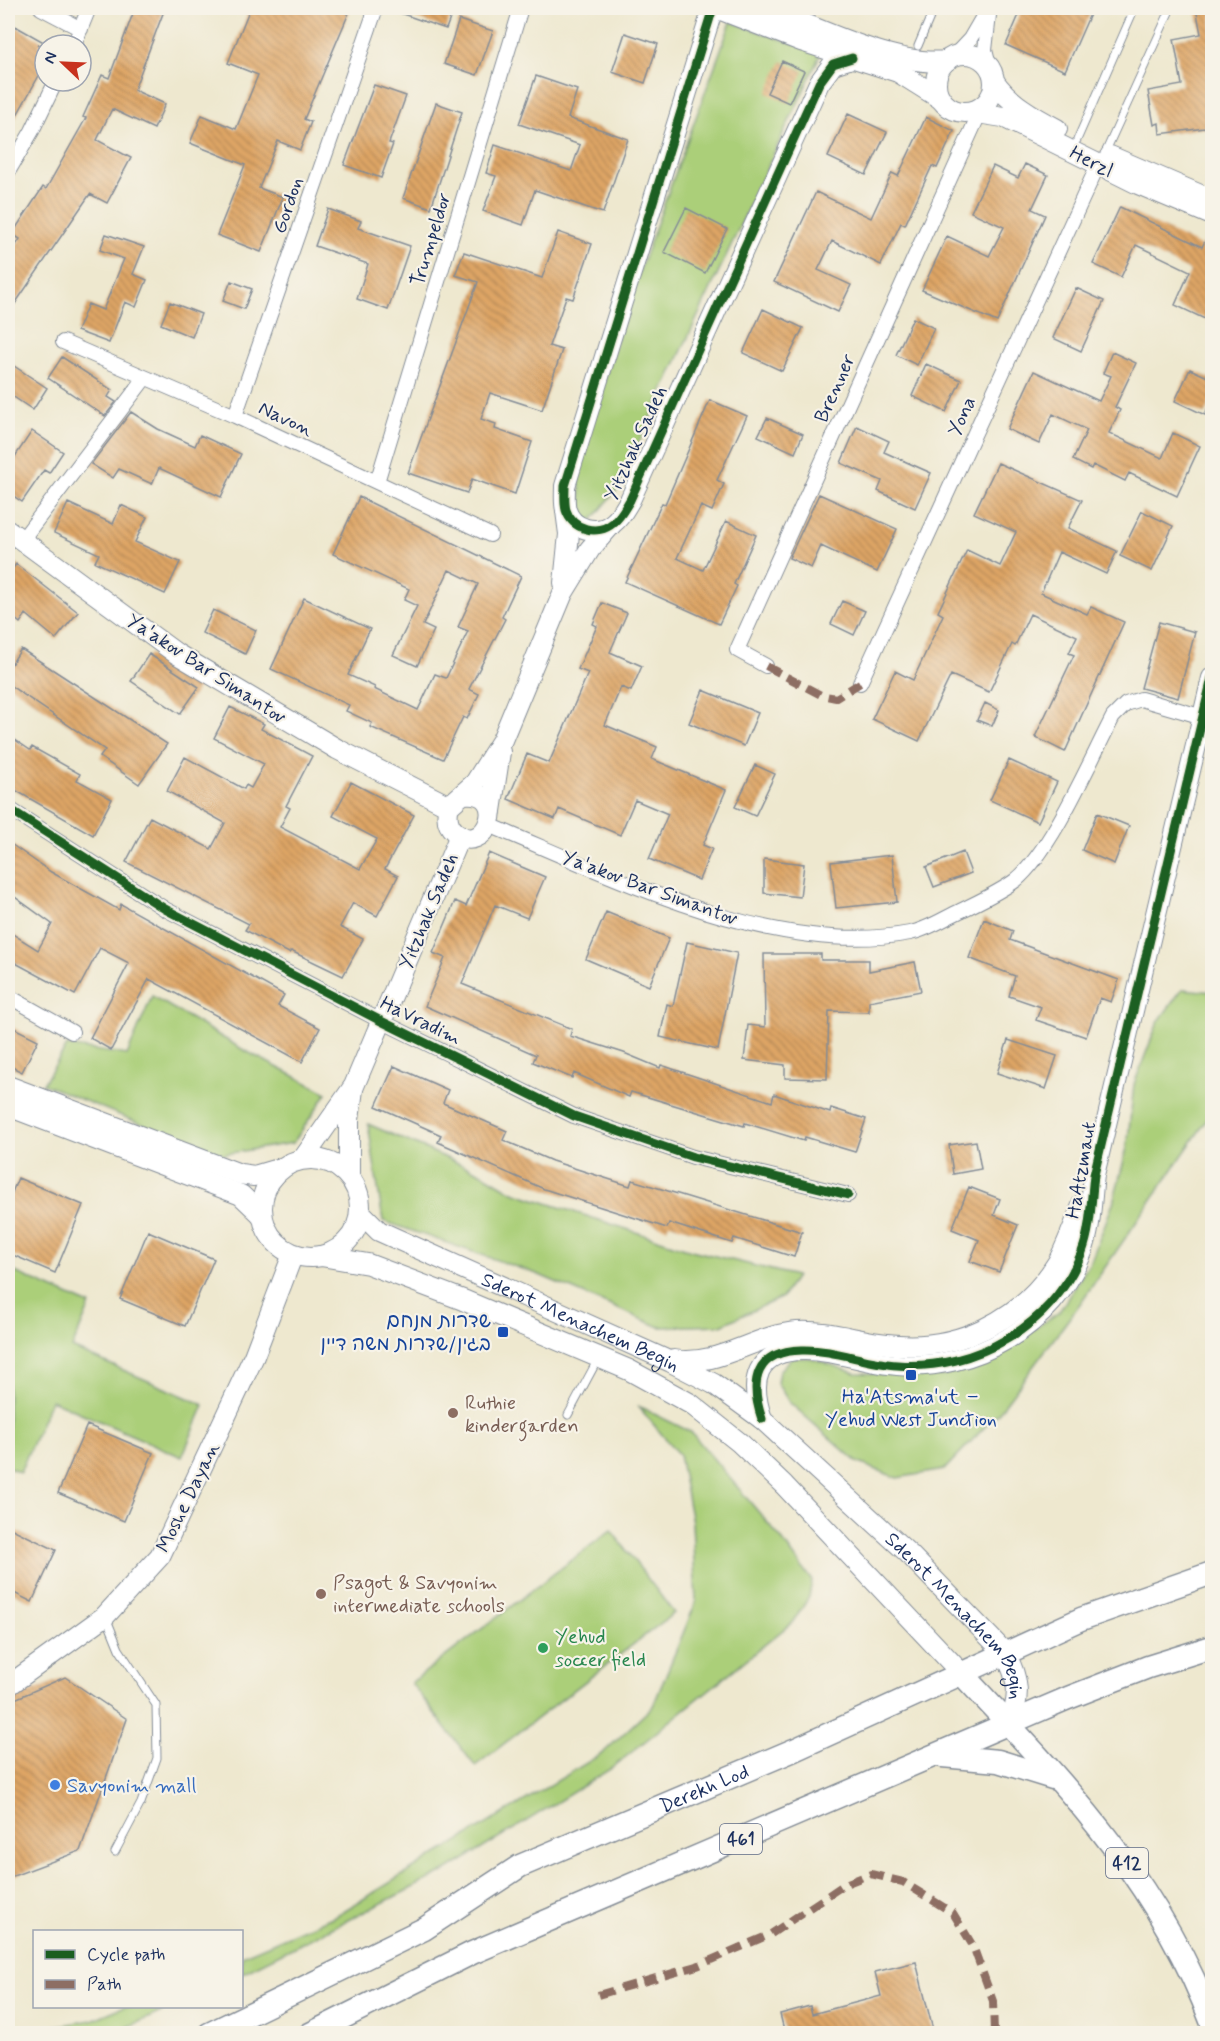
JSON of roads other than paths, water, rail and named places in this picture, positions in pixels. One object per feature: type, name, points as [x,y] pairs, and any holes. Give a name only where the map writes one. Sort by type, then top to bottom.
[{"type":"main road","name":"Derekh Lod","points":[[209,2034],[424,1929],[520,1866],[794,1750],[1082,1619],[1212,1574]]},
{"type":"main road","name":"461","points":[[310,2034],[472,1953],[1107,1683],[1212,1647]]},
{"type":"main road","name":"Sderot Menachem Begin","points":[[962,1674],[1009,1724]]},
{"type":"main road","name":"412","points":[[1009,1724],[1103,1830],[1139,1880],[1192,1973],[1212,2023]]},
{"type":"main road","points":[[935,1756],[998,1761],[1058,1780]]},
{"type":"street","points":[[41,8],[81,29]]},
{"type":"street","points":[[79,33],[89,8]]},
{"type":"street","name":"Gordon","points":[[235,416],[376,8]]},
{"type":"street","name":"Trumpeldor","points":[[377,482],[521,8]]},
{"type":"street","points":[[714,8],[801,41],[898,72],[941,99],[952,110],[976,112],[988,102],[992,94],[991,74],[985,50],[989,8]]},
{"type":"street","name":"Yitzhak Sadeh","points":[[560,600],[567,570],[569,534],[565,486],[714,8]]},
{"type":"street","points":[[767,8],[875,49],[928,63],[971,55],[991,74]]},
{"type":"street","points":[[941,99],[936,87],[937,77],[950,59],[970,39],[989,8]]},
{"type":"street","name":"Yitzhak Sadeh","points":[[456,800],[475,783],[502,740],[560,600],[585,557],[630,500],[819,83],[833,63],[852,57]]},
{"type":"street","name":"Herzl","points":[[991,74],[1000,90],[1023,109],[1077,140],[1102,160],[1212,200]]},
{"type":"street","points":[[8,172],[32,131],[50,93]]},
{"type":"street","name":"Herzl","points":[[976,112],[1010,120],[1102,160],[1212,215]]},
{"type":"street","name":"Brenner","points":[[766,666],[737,650],[976,112]]},
{"type":"street","name":"Yona","points":[[860,683],[1102,160]]},
{"type":"street","name":"Navon","points":[[63,342],[235,416],[490,535]]},
{"type":"street","points":[[14,535],[145,378]]},
{"type":"street","name":"Yitzhak Sadeh","points":[[566,511],[580,527],[591,531],[602,530],[613,524]]},
{"type":"street","name":"Ya'akov Bar Simantov","points":[[14,535],[177,654],[337,749],[456,800]]},
{"type":"street","name":"HaAtzmaut","points":[[762,1419],[756,1400],[755,1377],[760,1368],[771,1358],[784,1353],[815,1351],[884,1364],[924,1366],[947,1364],[996,1346],[1040,1315],[1055,1297],[1081,1253],[1087,1236],[1094,1175],[1212,678]]},
{"type":"street","name":"Ya'akov Bar Simantov","points":[[490,818],[651,891],[738,922],[814,935],[861,937],[912,933],[972,905],[1015,880],[1041,851],[1113,717],[1126,704],[1141,699],[1203,717]]},
{"type":"street","name":"Yitzhak Sadeh","points":[[490,818],[502,740]]},
{"type":"street","points":[[470,793],[483,798],[490,818],[480,835],[459,836],[447,820],[456,800],[470,793]]},
{"type":"street","name":"HaVradim","points":[[8,808],[165,909],[381,1021],[574,1116],[693,1157],[848,1195]]},
{"type":"street","name":"Yitzhak Sadeh","points":[[303,1159],[354,1086],[459,836]]},
{"type":"street","points":[[8,996],[72,1032]]},
{"type":"street","points":[[8,1086],[240,1174],[254,1176],[303,1159],[329,1161],[349,1176],[357,1190],[360,1212],[353,1233],[342,1246],[321,1256],[293,1254],[272,1238],[262,1215],[241,1195],[8,1106]]},
{"type":"street","name":"Yitzhak Sadeh","points":[[349,1176],[349,1120],[354,1086]]},
{"type":"street","points":[[262,1215],[266,1188],[281,1168]]},
{"type":"street","name":"HaAtzmaut","points":[[662,1359],[694,1362],[709,1360],[795,1332],[815,1331],[912,1346],[934,1345],[976,1334],[1015,1310],[1045,1280],[1069,1241],[1094,1175]]},
{"type":"street","name":"Sderot Menachem Begin","points":[[360,1212],[379,1231],[390,1237],[714,1384],[762,1419],[909,1554],[1005,1653],[1019,1688],[1016,1708],[1009,1724]]},
{"type":"street","name":"Moshe Dayan","points":[[8,1686],[105,1616],[160,1556],[254,1356],[293,1254]]},
{"type":"street","name":"Sderot Menachem Begin","points":[[321,1256],[368,1264],[474,1304],[599,1357],[667,1389],[717,1423],[740,1443],[817,1519],[962,1674]]},
{"type":"lane","points":[[918,46],[934,8]]},
{"type":"lane","points":[[1102,160],[1171,8]]},
{"type":"lane","points":[[1077,140],[1133,12]]},
{"type":"lane","points":[[568,1415],[599,1357]]},
{"type":"lane","points":[[105,1616],[119,1649],[156,1705],[157,1758],[141,1803],[115,1852]]},
{"type":"place","name":"שדרות מנחם בגין/שדרות משה דיין","points":[[503,1332]]},
{"type":"place","name":"Ha'Atsma'ut – Yehud West Junction","points":[[911,1375]]},
{"type":"place","name":"Ruthie kindergarden","points":[[453,1413]]},
{"type":"place","name":"Psagot & Savyonim intermediate schools","points":[[321,1594]]},
{"type":"place","name":"Yehud soccer field","points":[[543,1648]]},
{"type":"place","name":"Savyonim mall","points":[[55,1785]]}]
